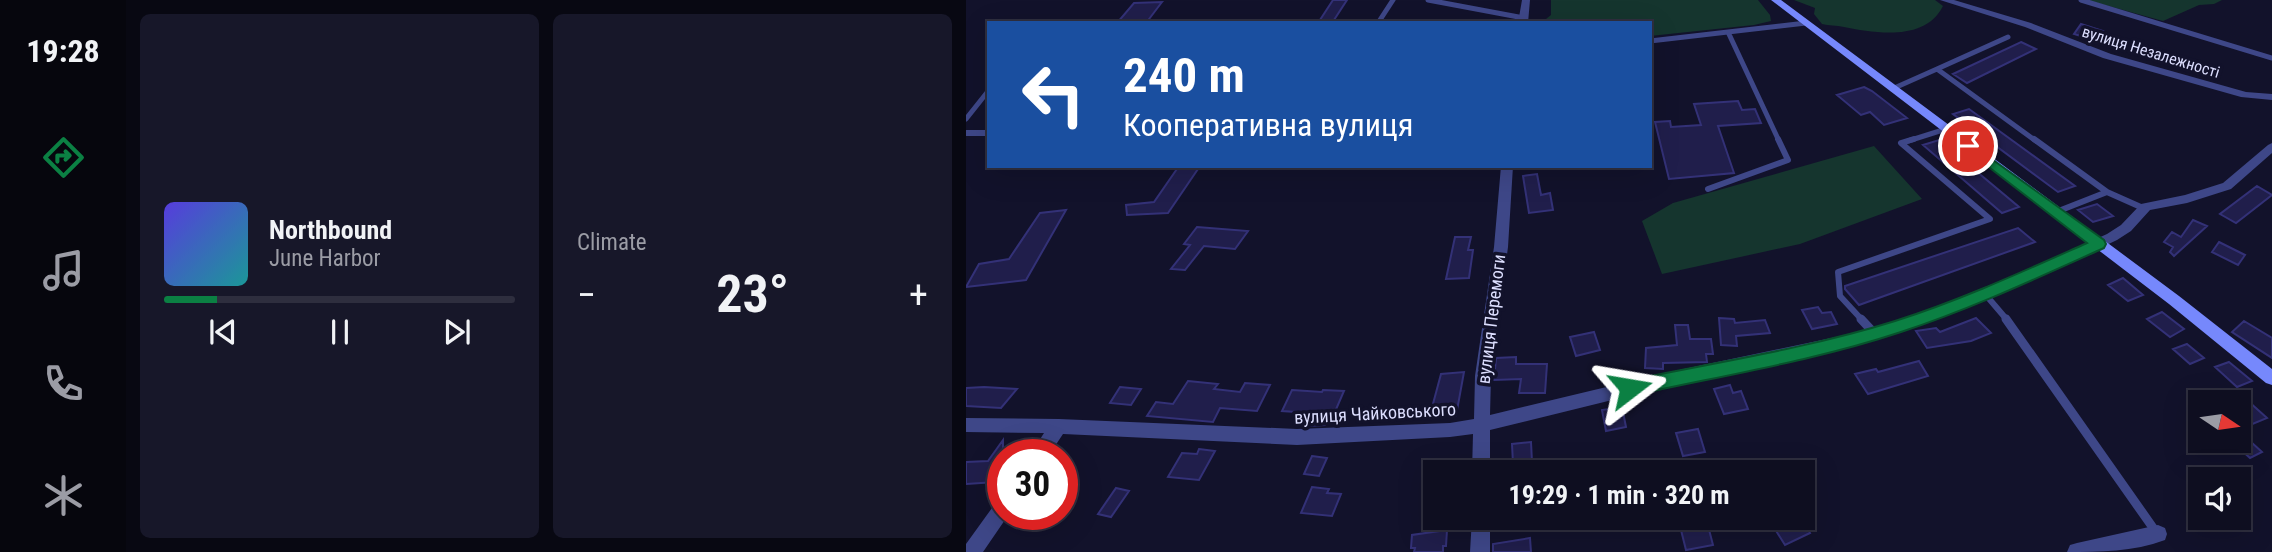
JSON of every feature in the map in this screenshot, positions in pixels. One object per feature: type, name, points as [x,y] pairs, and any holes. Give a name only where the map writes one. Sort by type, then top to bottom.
[{"type":"street","points":[[1524,20],[1526,0]]},
{"type":"street","points":[[1775,0],[2272,378]]},
{"type":"street","name":"вулиця Незалежності","points":[[1944,0],[2049,33],[2067,43],[2098,54],[2245,95],[2272,97]]},
{"type":"street","points":[[2245,95],[2272,106]]},
{"type":"street","points":[[966,133],[987,133]]},
{"type":"street","points":[[2143,208],[2187,199],[2227,186],[2272,147]]},
{"type":"street","name":"вулиця Перемоги","points":[[1480,460],[1483,376],[1501,247],[1507,168]]},
{"type":"street","name":"вулиця Чайковського","points":[[966,425],[1059,426],[1297,437],[1450,430],[1480,425],[1874,333],[1985,294],[2098,244],[2126,228],[2143,208]]},
{"type":"street","points":[[1050,439],[1059,426]]},
{"type":"street","points":[[972,552],[987,530]]},
{"type":"street","points":[[1480,530],[1480,552]]},
{"type":"street","points":[[2077,552],[2158,534]]},
{"type":"lane","points":[[1379,21],[1393,0]]},
{"type":"lane","points":[[1428,0],[1524,20]]},
{"type":"lane","points":[[2081,0],[2272,58]]},
{"type":"lane","points":[[1652,41],[1806,23]]},
{"type":"lane","points":[[1708,189],[1788,160],[1728,32]]},
{"type":"lane","points":[[1892,89],[2008,37]]},
{"type":"lane","points":[[1937,69],[2107,192],[2143,208]]},
{"type":"lane","points":[[966,119],[987,93]]},
{"type":"lane","points":[[1874,333],[1840,296],[1838,272],[1990,219],[1901,143],[1946,129]]},
{"type":"lane","points":[[2056,212],[2107,192]]},
{"type":"lane","points":[[1985,294],[2016,331],[2158,534]]},
{"type":"green space","points":[[1551,0],[1758,0],[1770,15],[1771,21],[1652,36],[1652,21],[1544,21],[1551,15]]},
{"type":"green space","points":[[1794,0],[1935,0],[1943,6],[1935,17],[1924,25],[1912,30],[1884,32],[1822,24],[1814,14],[1815,8]]},
{"type":"green space","points":[[2087,0],[2222,0],[2214,4],[2199,5],[2163,21]]},
{"type":"green space","points":[[1874,146],[1922,199],[1800,244],[1662,274],[1642,221],[1673,203]]},
{"type":"building","points":[[1333,0],[1347,0],[1333,21],[1319,21]]},
{"type":"building","points":[[1162,2],[1148,21],[1119,21],[1134,3]]},
{"type":"building","points":[[2081,24],[2103,31],[2097,41],[2074,34]]},
{"type":"building","points":[[2021,42],[2036,49],[1967,83],[1953,74]]},
{"type":"building","points":[[1864,87],[1907,118],[1884,125],[1870,112],[1861,115],[1837,95]]},
{"type":"building","points":[[1738,101],[1742,110],[1755,109],[1761,123],[1718,126],[1734,173],[1669,179],[1655,122],[1670,121],[1671,127],[1701,125],[1694,104]]},
{"type":"building","points":[[1969,109],[2075,186],[2058,192],[1953,114]]},
{"type":"building","points":[[1939,140],[2019,207],[2002,213],[1923,145]]},
{"type":"building","points":[[1178,168],[1199,168],[1168,213],[1127,215],[1126,205],[1154,202]]},
{"type":"building","points":[[1537,174],[1541,195],[1550,193],[1553,210],[1529,213],[1523,176]]},
{"type":"building","points":[[2257,186],[2272,195],[2236,223],[2220,214]]},
{"type":"building","points":[[2097,204],[2113,216],[2093,222],[2078,210]]},
{"type":"building","points":[[1066,210],[1026,280],[966,287],[979,264],[1009,259],[1040,213]]},
{"type":"building","points":[[2193,220],[2207,226],[2174,256],[2170,252],[2173,247],[2164,242],[2172,232],[2181,237]]},
{"type":"building","points":[[1197,227],[1248,231],[1235,249],[1204,246],[1185,270],[1171,269],[1190,245],[1184,244]]},
{"type":"building","points":[[2018,228],[2035,242],[1859,305],[1845,289],[1845,286]]},
{"type":"building","points":[[1455,237],[1471,237],[1468,250],[1473,250],[1469,278],[1446,279]]},
{"type":"building","points":[[2219,242],[2245,255],[2238,265],[2212,252]]},
{"type":"building","points":[[2123,278],[2143,295],[2128,301],[2108,285]]},
{"type":"building","points":[[1818,307],[1822,313],[1831,312],[1837,324],[1812,329],[1802,310]]},
{"type":"building","points":[[2162,312],[2184,329],[2170,337],[2147,319]]},
{"type":"building","points":[[1719,318],[1734,319],[1735,323],[1765,320],[1770,333],[1736,336],[1737,346],[1721,345]]},
{"type":"building","points":[[1976,318],[1991,333],[1971,341],[1927,348],[1916,331],[1936,328],[1940,332]]},
{"type":"building","points":[[2244,321],[2272,338],[2272,358],[2232,332]]},
{"type":"building","points":[[1675,325],[1688,325],[1690,339],[1711,339],[1713,354],[1706,354],[1707,362],[1663,363],[1663,369],[1645,368],[1646,348],[1677,345]]},
{"type":"building","points":[[1594,332],[1600,350],[1576,356],[1570,337]]},
{"type":"building","points":[[2187,344],[2204,358],[2190,364],[2173,349]]},
{"type":"building","points":[[1516,357],[1516,364],[1547,364],[1545,393],[1519,393],[1521,379],[1494,380],[1496,358]]},
{"type":"building","points":[[1919,361],[1928,376],[1868,394],[1855,374],[1876,369],[1878,372]]},
{"type":"building","points":[[2229,362],[2252,381],[2237,387],[2215,367]]},
{"type":"building","points":[[1464,372],[1456,416],[1430,415],[1441,374]]},
{"type":"building","points":[[1188,381],[1218,384],[1214,389],[1240,392],[1245,383],[1270,385],[1257,411],[1220,408],[1213,422],[1147,416],[1156,402],[1173,404]]},
{"type":"building","points":[[1730,385],[1733,393],[1741,391],[1748,409],[1724,414],[1714,389]]},
{"type":"building","points":[[1120,387],[1141,389],[1131,405],[1110,403]]},
{"type":"building","points":[[966,388],[1017,389],[1001,408],[966,406]]},
{"type":"building","points":[[1292,390],[1344,391],[1334,414],[1330,413],[1325,425],[1306,426],[1312,413],[1282,411]]},
{"type":"building","points":[[2251,404],[2267,418],[2251,425]]},
{"type":"building","points":[[1622,407],[1626,427],[1606,431],[1602,410]]},
{"type":"building","points":[[1698,429],[1705,452],[1683,456],[1676,433]]},
{"type":"building","points":[[1531,442],[1532,460],[1513,460],[1512,444]]},
{"type":"building","points":[[2251,442],[2262,452],[2250,458],[2245,453],[2251,453]]},
{"type":"building","points":[[1199,449],[1215,451],[1199,480],[1168,477],[1182,453],[1197,454]]},
{"type":"building","points":[[1312,456],[1327,458],[1319,476],[1304,474]]},
{"type":"building","points":[[987,461],[987,483],[966,484],[966,462]]},
{"type":"building","points":[[1312,487],[1329,489],[1327,493],[1341,494],[1332,516],[1301,513]]},
{"type":"building","points":[[1116,488],[1129,491],[1111,517],[1098,514]]},
{"type":"building","points":[[1447,530],[1446,546],[1443,546],[1443,552],[1414,552],[1415,548],[1411,548],[1412,535]]},
{"type":"building","points":[[1681,530],[1709,530],[1713,545],[1686,550]]},
{"type":"building","points":[[1776,530],[1808,530],[1810,533],[1785,545]]},
{"type":"building","points":[[1530,538],[1531,552],[1493,552],[1493,544]]},
{"type":"route","points":[[1630,388],[1860,338],[1897,327],[1953,308],[2098,244],[1968,146]]}]
